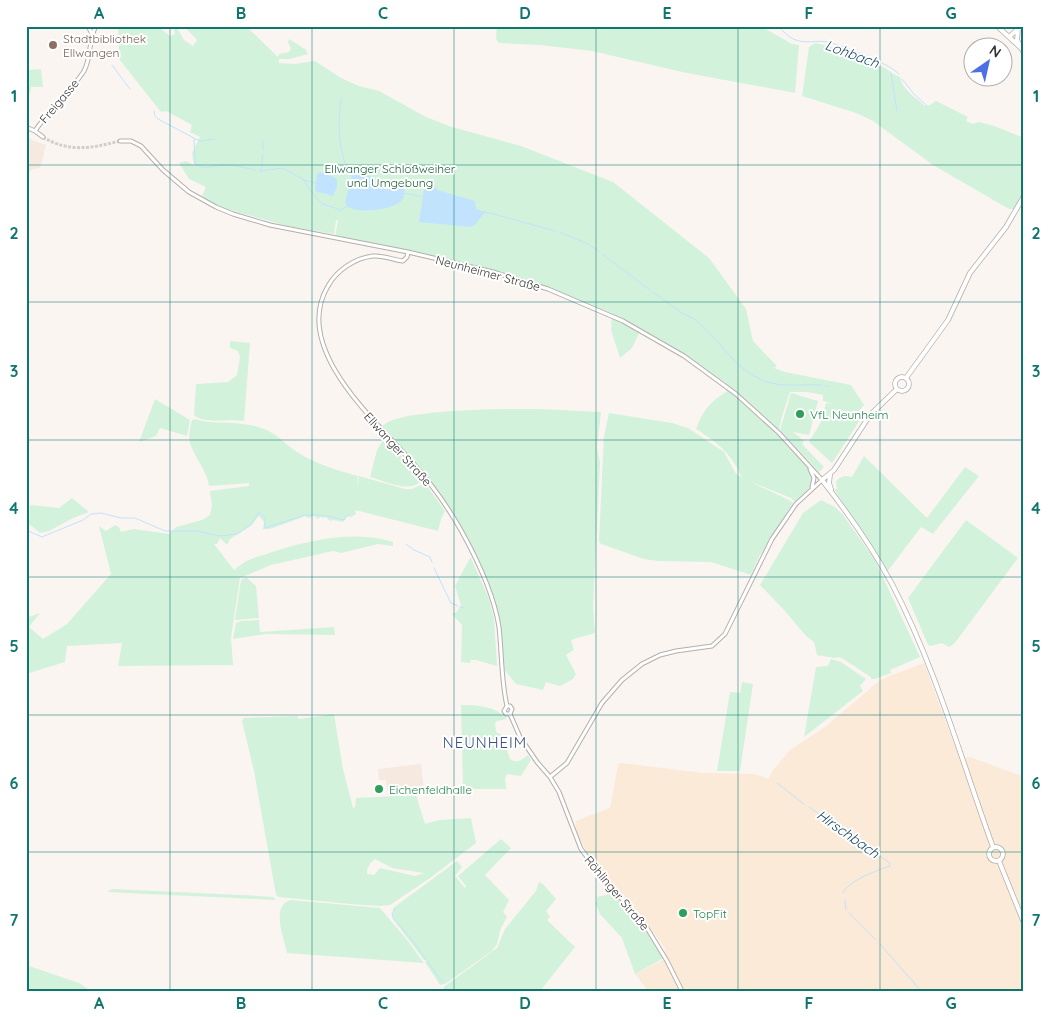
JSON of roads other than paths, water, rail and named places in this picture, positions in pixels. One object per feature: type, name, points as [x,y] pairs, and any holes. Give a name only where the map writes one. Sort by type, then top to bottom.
[{"type":"main road","points":[[997,26],[1021,48]]},
{"type":"main road","points":[[1010,36],[1018,29],[1024,27]]},
{"type":"main road","points":[[1018,29],[1016,35],[1024,53]]},
{"type":"main road","points":[[906,378],[948,320],[970,274],[1006,227],[1024,196]]},
{"type":"main road","points":[[897,389],[895,384],[897,380],[902,377],[906,378]]},
{"type":"main road","points":[[897,389],[904,391],[908,388],[909,382],[906,378]]},
{"type":"main road","points":[[897,389],[870,415],[831,472],[822,480],[879,560],[913,628],[937,687],[993,847]]},
{"type":"main road","points":[[831,472],[829,483],[833,494]]},
{"type":"main road","points":[[993,847],[1001,848],[1003,857],[999,861],[994,862],[989,857],[989,852],[993,847]]},
{"type":"main road","points":[[999,861],[1024,923]]},
{"type":"street","points":[[88,26],[92,34]]},
{"type":"street","points":[[92,34],[96,26]]},
{"type":"street","name":"Freigasse","points":[[35,131],[50,110],[71,90],[83,72],[89,59],[92,34]]},
{"type":"street","points":[[28,128],[43,137]]},
{"type":"street","name":"Neunheimer Straße","points":[[120,141],[131,141],[141,146],[173,180],[216,207],[270,225],[408,252],[493,272],[548,289],[598,309],[643,331],[684,356],[736,394],[763,418],[822,480]]},
{"type":"street","name":"Ellwanger Straße","points":[[408,252],[407,257],[403,261],[382,256],[361,258],[350,263],[337,274],[330,282],[321,300],[319,318],[321,334],[328,355],[345,386],[426,479],[449,510],[474,555],[490,592],[499,626],[507,706],[510,706],[512,709],[510,714],[520,737],[550,777],[558,792]]},
{"type":"street","points":[[808,465],[814,478],[813,485],[809,491]]},
{"type":"street","points":[[550,777],[566,763],[602,703],[622,680],[642,664],[660,655],[676,650],[712,646],[720,639],[729,629],[752,578],[781,525],[796,504],[822,480]]},
{"type":"street","name":"Röhlinger Straße","points":[[558,792],[581,849],[647,928],[668,961],[682,991]]},
{"type":"water","points":[[324,172],[337,179],[337,187],[333,196],[315,191],[317,175]]},
{"type":"water","points":[[352,175],[370,176],[372,182],[388,190],[396,187],[404,188],[404,197],[396,205],[383,209],[355,210],[350,208],[345,202]]},
{"type":"water","points":[[425,182],[434,184],[437,190],[475,201],[476,209],[485,212],[475,225],[470,227],[419,222]]},
{"type":"waterway","name":"Lohbach","points":[[778,26],[793,39],[804,42],[828,42],[835,44],[876,60],[899,74]]},
{"type":"waterway","points":[[112,65],[130,89]]},
{"type":"waterway","points":[[891,73],[897,111]]},
{"type":"waterway","name":"Lohbach","points":[[902,79],[927,106]]},
{"type":"waterway","points":[[341,99],[339,133],[346,166]]},
{"type":"waterway","points":[[154,111],[158,119],[194,138],[195,163],[199,166],[230,165],[255,170]]},
{"type":"waterway","points":[[195,139],[201,141],[214,139]]},
{"type":"waterway","points":[[263,141],[263,150]]},
{"type":"waterway","points":[[261,171],[263,154]]},
{"type":"waterway","points":[[259,171],[283,168],[304,180],[322,204],[341,210],[348,206]]},
{"type":"waterway","points":[[349,170],[352,176]]},
{"type":"waterway","points":[[304,180],[316,183]]},
{"type":"waterway","points":[[403,193],[423,197]]},
{"type":"waterway","points":[[484,212],[489,213]]},
{"type":"waterway","points":[[490,213],[555,231]]},
{"type":"waterway","points":[[559,232],[586,243],[599,251]]},
{"type":"waterway","points":[[602,254],[650,290]]},
{"type":"waterway","points":[[653,292],[698,322],[748,372],[771,383],[783,385],[821,385]]},
{"type":"waterway","points":[[26,530],[42,537],[83,520],[91,514],[101,513],[121,518],[135,518],[165,531],[197,531],[219,536],[237,534],[252,524],[259,512],[265,518],[265,528],[305,515],[322,515],[344,520],[346,517]]},
{"type":"waterway","points":[[406,544],[430,557],[432,562]]},
{"type":"waterway","points":[[434,568],[451,603],[458,606]]},
{"type":"waterway","points":[[460,607],[464,608]]},
{"type":"waterway","name":"Hirschbach","points":[[777,783],[804,804]]},
{"type":"waterway","name":"Hirschbach","points":[[809,807],[890,863],[890,866],[857,880],[846,888],[843,893]]},
{"type":"waterway","name":"Hirschbach","points":[[845,900],[846,910]]},
{"type":"waterway","points":[[395,909],[392,913],[393,918],[412,940],[443,983]]},
{"type":"waterway","name":"Hirschbach","points":[[849,913],[876,940]]},
{"type":"waterway","name":"Hirschbach","points":[[880,944],[921,991]]},
{"type":"waterway","points":[[446,987],[447,991]]},
{"type":"tunnel","points":[[43,137],[62,145],[81,148],[120,141]]},
{"type":"place","name":"Stadtbibliothek Ellwangen","points":[[53,45]]},
{"type":"place","name":"VfL Neunheim","points":[[800,414]]},
{"type":"place","name":"Eichenfeldhalle","points":[[379,789]]},
{"type":"place","name":"TopFit","points":[[683,913]]},
{"type":"district","name":"NEUNHEIM","points":[[485,742]]},
{"type":"park label","name":"Ellwanger Schloßweiher und Umgebung","points":[[390,175]]}]
